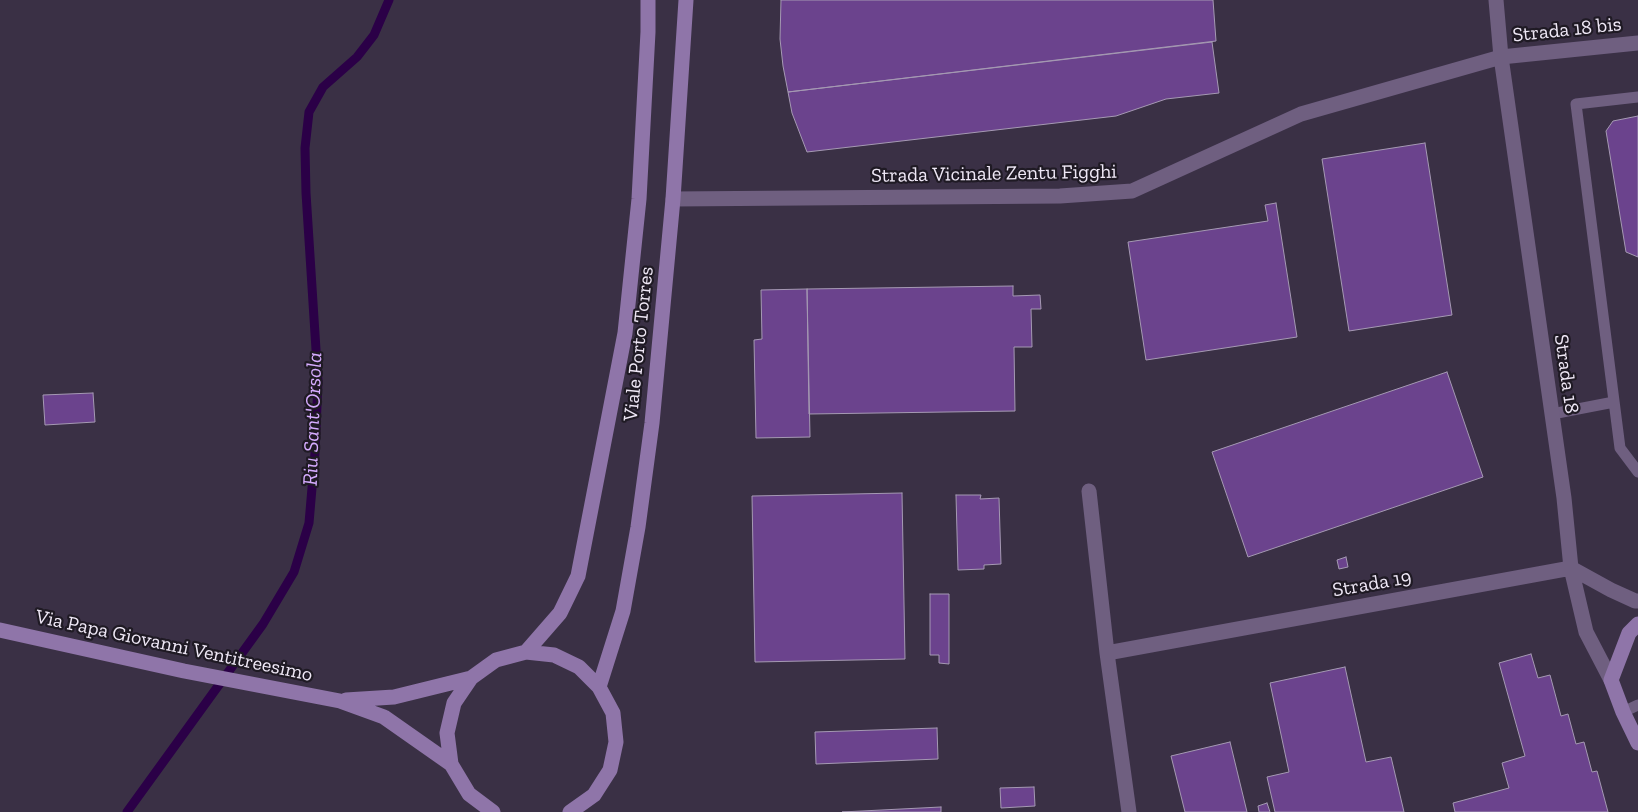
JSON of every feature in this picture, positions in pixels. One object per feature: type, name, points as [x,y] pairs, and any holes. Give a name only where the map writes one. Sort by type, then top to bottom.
[{"type":"main road","name":"Viale Porto Torres","points":[[526,652],[560,613],[578,576],[625,333],[639,199],[648,0]]},
{"type":"main road","name":"Viale Porto Torres","points":[[599,686],[623,611],[638,526],[652,423],[673,198],[686,0]]},
{"type":"main road","points":[[1611,680],[1629,633],[1638,624]]},
{"type":"main road","name":"Via Papa Giovanni Ventitreesimo","points":[[0,630],[246,684],[340,701],[384,717],[451,764]]},
{"type":"main road","points":[[493,812],[469,794],[451,764],[447,734],[454,703],[471,678],[496,660],[526,652],[554,655],[579,668],[599,686],[613,713],[616,742],[610,770],[594,794],[588,812]]},
{"type":"main road","name":"Via Papa Giovanni Ventitreesimo","points":[[340,701],[394,697],[471,678]]},
{"type":"main road","name":"Strada 18","points":[[1611,680],[1623,712],[1638,743]]},
{"type":"main road","points":[[570,812],[594,794]]},
{"type":"street","name":"Strada 18","points":[[1496,0],[1501,57],[1564,498],[1571,568],[1586,632],[1611,680]]},
{"type":"street","name":"Strada 18 bis","points":[[1501,57],[1638,43]]},
{"type":"street","name":"Strada Vicinale Zentu Figghi","points":[[673,198],[1060,196],[1132,191],[1301,114],[1501,57]]},
{"type":"street","points":[[1089,491],[1107,653],[1129,812]]},
{"type":"street","points":[[1571,568],[1611,590],[1636,602],[1638,601]]},
{"type":"street","name":"Strada 19","points":[[1107,653],[1571,568]]},
{"type":"lane","points":[[1638,97],[1576,104],[1620,448],[1638,472]]},
{"type":"lane","points":[[1552,414],[1614,402]]},
{"type":"lane","points":[[1623,712],[1638,705]]},
{"type":"building","points":[[781,0],[1213,0],[1216,41],[788,92],[780,39]]},
{"type":"building","points":[[1212,42],[1219,93],[1166,99],[1116,116],[807,152],[792,113],[788,92]]},
{"type":"building","points":[[1638,116],[1638,257],[1626,252],[1606,131],[1613,121]]},
{"type":"building","points":[[1425,143],[1452,315],[1349,331],[1322,159]]},
{"type":"building","points":[[1276,203],[1297,337],[1146,360],[1128,242],[1268,221],[1265,205]]},
{"type":"building","points":[[1013,286],[1013,296],[1040,295],[1041,309],[1031,309],[1032,347],[1014,347],[1015,411],[809,414],[807,289]]},
{"type":"building","points":[[807,289],[810,437],[756,438],[754,340],[762,339],[761,290]]},
{"type":"building","points":[[1447,372],[1483,477],[1248,557],[1212,452]]},
{"type":"building","points":[[93,393],[95,422],[45,425],[43,395]]},
{"type":"building","points":[[902,493],[905,659],[755,662],[752,496]]},
{"type":"building","points":[[956,495],[981,495],[980,499],[999,498],[1001,564],[984,565],[984,569],[958,570]]},
{"type":"building","points":[[1346,557],[1348,567],[1339,569],[1337,560]]},
{"type":"building","points":[[930,594],[949,594],[949,664],[939,663],[939,655],[930,655]]},
{"type":"building","points":[[1531,654],[1538,678],[1550,675],[1561,716],[1568,714],[1576,744],[1584,742],[1592,772],[1597,771],[1608,812],[1455,812],[1453,803],[1509,788],[1502,763],[1525,756],[1499,663]]},
{"type":"building","points":[[1345,667],[1366,762],[1391,757],[1404,812],[1275,812],[1267,777],[1289,772],[1270,683]]},
{"type":"building","points":[[937,728],[938,759],[816,764],[815,732]]},
{"type":"building","points":[[1230,742],[1247,812],[1185,812],[1171,756]]},
{"type":"building","points":[[1034,787],[1035,806],[1001,808],[1000,788]]},
{"type":"building","points":[[1267,803],[1270,812],[1259,812],[1258,806]]},
{"type":"building","points":[[941,807],[941,812],[842,812]]},
{"type":"waterway","name":"Riu Sant'Orsola","points":[[127,812],[263,624],[294,572],[309,523],[315,453],[318,381],[306,193],[305,148],[309,112],[323,87],[357,57],[374,35],[389,0]]}]
